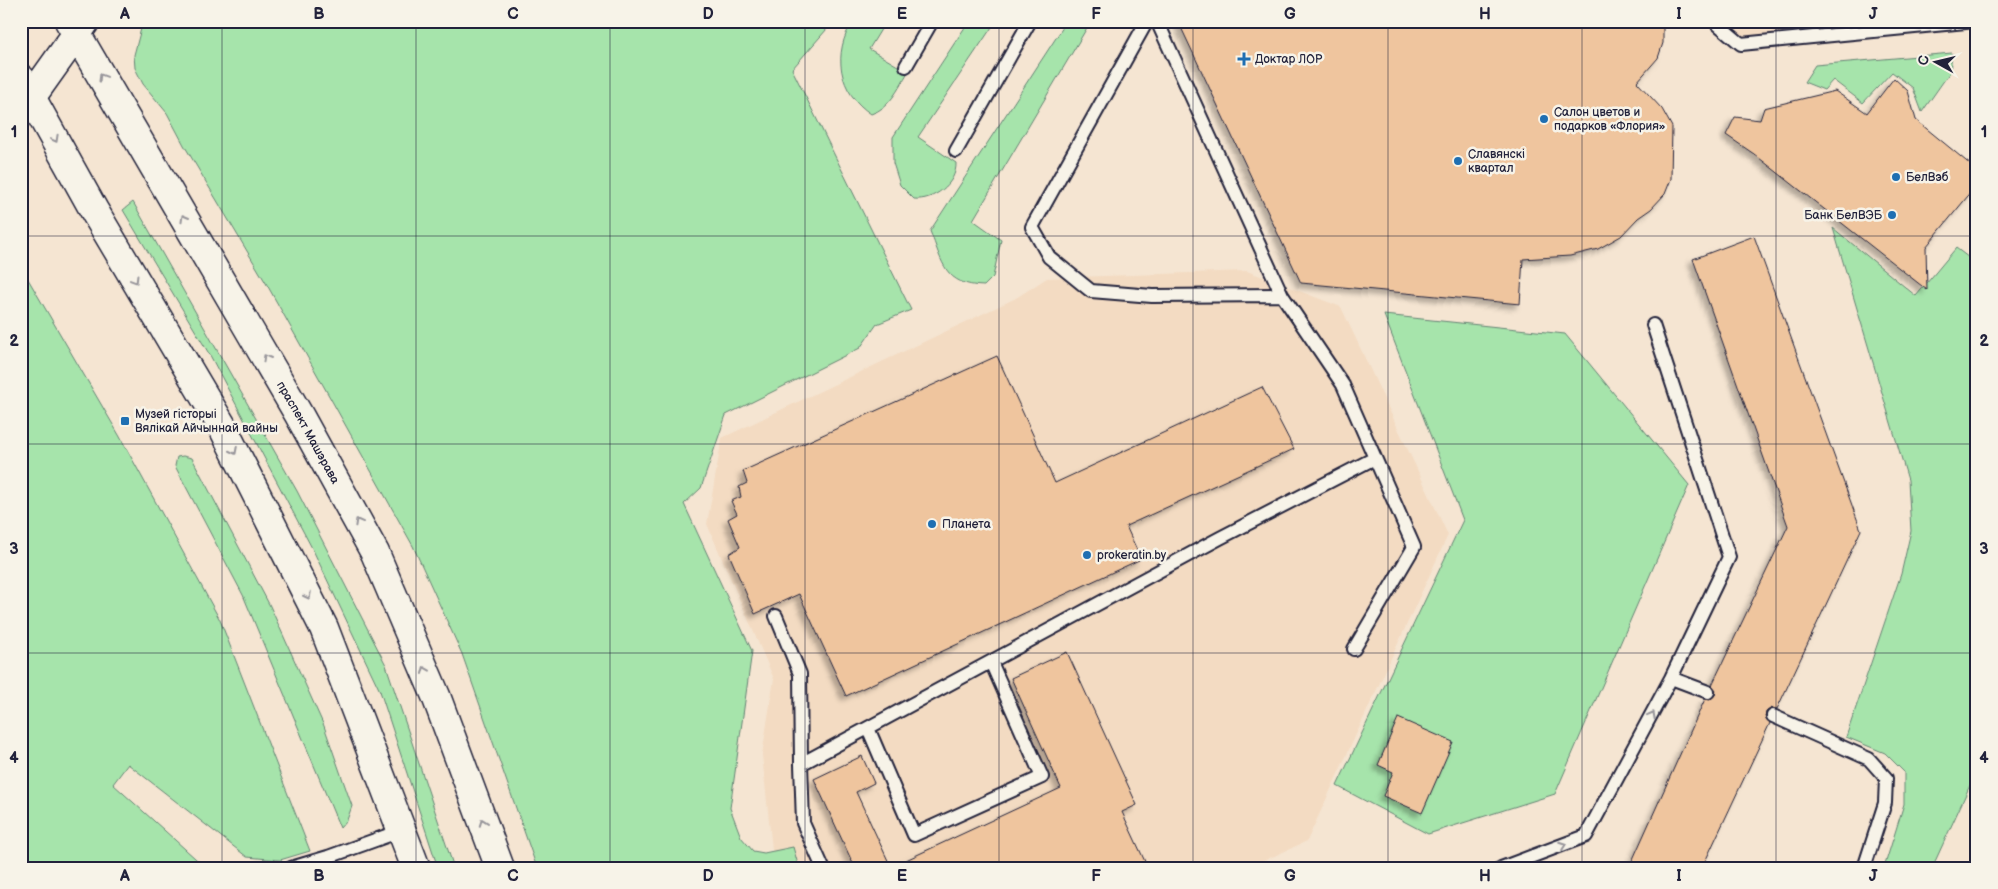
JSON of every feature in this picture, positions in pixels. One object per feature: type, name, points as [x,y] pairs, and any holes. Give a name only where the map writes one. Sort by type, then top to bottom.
[{"type":"main road","points":[[77,26],[25,96],[222,426],[315,610],[403,830],[416,868]]},
{"type":"main road","name":"праспект Машэрава","points":[[77,26],[375,553],[436,696],[500,868]]},
{"type":"lane","points":[[906,66],[932,21]]},
{"type":"lane","points":[[956,152],[1030,21]]},
{"type":"lane","points":[[1147,21],[1032,227],[1049,257],[1091,291],[1152,296],[1282,295]]},
{"type":"lane","points":[[1157,21],[1282,295],[1343,385],[1373,459],[1414,547],[1354,649]]},
{"type":"lane","points":[[1714,21],[1741,44],[1976,21]]},
{"type":"lane","points":[[1501,868],[1586,836],[1671,678],[1729,557],[1653,324]]},
{"type":"lane","points":[[801,764],[1220,538],[1373,459]]},
{"type":"lane","points":[[776,616],[800,674],[803,823],[824,868]]},
{"type":"lane","points":[[868,728],[914,835],[1042,777],[991,662]]},
{"type":"lane","points":[[1671,678],[1708,692]]},
{"type":"lane","points":[[1773,716],[1870,759],[1886,778],[1885,803],[1864,868]]},
{"type":"lane","points":[[291,868],[403,830]]},
{"type":"shaded area","points":[[1714,21],[1976,21],[1741,44]]},
{"type":"shaded area","points":[[1247,271],[1341,307],[1448,535],[1307,841],[1248,868],[774,868],[762,755],[774,679],[707,524],[722,438],[1016,298],[1047,278]]},
{"type":"green space","points":[[143,21],[834,21],[792,69],[911,310],[877,324],[860,348],[726,415],[701,488],[684,504],[752,651],[730,808],[741,837],[753,851],[764,853],[793,847],[799,868],[537,868],[462,654],[413,546],[266,283],[167,113],[143,84],[135,68],[134,55]]},
{"type":"green space","points":[[853,21],[886,21],[869,49],[908,72],[888,103],[871,114],[851,95],[842,71],[842,46],[846,33]]},
{"type":"green space","points":[[969,21],[996,21],[918,137],[956,163],[953,178],[936,194],[921,199],[914,199],[900,185],[893,163],[893,137]]},
{"type":"green space","points":[[1067,21],[1091,21],[973,220],[1001,240],[993,277],[984,286],[971,285],[953,277],[947,270],[930,231]]},
{"type":"green space","points":[[1952,53],[1950,72],[1922,112],[1913,88],[1892,72],[1863,103],[1833,80],[1824,90],[1804,82],[1815,65]]},
{"type":"green space","points":[[133,202],[297,491],[386,665],[454,868],[438,868],[380,691],[313,550],[211,357],[123,210]]},
{"type":"green space","points":[[1833,228],[1916,296],[1956,248],[1977,264],[1977,770],[1932,868],[1884,868],[1904,804],[1904,772],[1885,753],[1846,737],[1901,574],[1911,531],[1908,480]]},
{"type":"green space","points":[[21,267],[119,435],[220,620],[310,851],[280,860],[247,857],[128,764],[113,784],[206,868],[21,868]]},
{"type":"green space","points":[[1384,315],[1565,334],[1689,485],[1555,794],[1428,834],[1337,786],[1463,520]]},
{"type":"green space","points":[[177,457],[192,458],[270,606],[324,726],[352,806],[347,820],[340,828],[243,595],[175,466]]},
{"type":"building","name":"Славянскі квартал","points":[[1178,21],[1663,21],[1663,43],[1658,58],[1637,82],[1662,109],[1672,127],[1671,179],[1665,194],[1651,209],[1638,218],[1621,236],[1598,249],[1570,256],[1523,259],[1520,304],[1301,283]]},
{"type":"building","name":"БелВэб","points":[[1894,78],[1908,91],[1916,120],[1977,170],[1977,185],[1926,247],[1927,290],[1754,154],[1726,135],[1735,117],[1760,120],[1764,108],[1835,91],[1867,113]]},
{"type":"building","points":[[1754,236],[1861,530],[1777,709],[1772,708],[1766,712],[1765,717],[1770,723],[1702,868],[1629,868],[1705,699],[1710,700],[1715,695],[1716,690],[1712,685],[1788,526],[1693,259]]},
{"type":"building","points":[[997,356],[1055,483],[1262,387],[1294,449],[1126,526],[1141,559],[846,696],[799,594],[755,614],[729,554],[740,547],[728,519],[737,514],[731,501],[741,497],[739,487],[747,483],[743,471]]},
{"type":"building","points":[[1067,652],[1137,805],[1122,812],[1148,868],[855,868],[814,779],[862,756],[874,783],[856,792],[891,867],[1061,788],[1011,678]]},
{"type":"building","points":[[1398,718],[1453,742],[1422,813],[1383,796],[1393,772],[1378,765]]},
{"type":"place","name":"Доктар ЛОР","points":[[1244,59]]},
{"type":"place","name":"Салон цветов и подарков «Флория»","points":[[1544,119]]},
{"type":"place","name":"Славянскі квартал","points":[[1458,161]]},
{"type":"place","name":"БелВэб","points":[[1896,177]]},
{"type":"place","name":"Банк БелВЭБ","points":[[1892,215]]},
{"type":"place","name":"Музей гісторыі Вялікай Айчыннай вайны","points":[[125,421]]},
{"type":"place","name":"Планета","points":[[932,524]]},
{"type":"place","name":"prokeratin.by","points":[[1087,555]]}]
